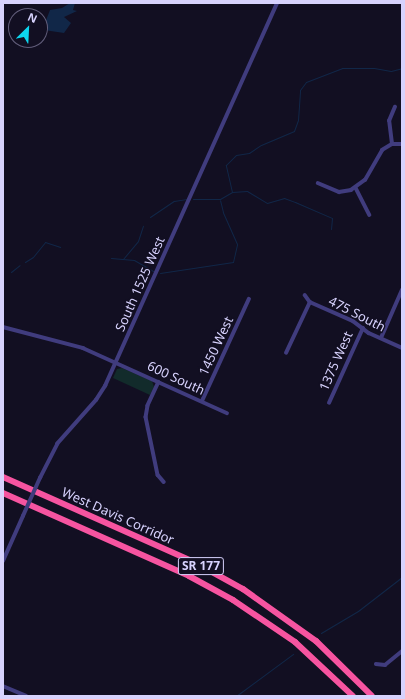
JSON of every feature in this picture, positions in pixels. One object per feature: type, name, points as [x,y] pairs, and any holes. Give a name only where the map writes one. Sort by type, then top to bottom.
[{"type":"highway","name":"West Davis Corridor","points":[[3,477],[194,562],[243,589],[316,641],[372,696]]},
{"type":"highway","name":"West Davis Corridor","points":[[3,492],[189,576],[228,597],[295,642],[353,696]]},
{"type":"street","name":"South 1525 West","points":[[3,561],[57,444],[99,396],[116,362],[277,3]]},
{"type":"street","points":[[392,144],[389,121],[395,107]]},
{"type":"street","points":[[318,184],[339,192],[356,188],[368,176],[379,153],[392,144],[402,144]]},
{"type":"street","points":[[356,188],[370,216]]},
{"type":"street","points":[[380,338],[402,290]]},
{"type":"street","name":"475 South","points":[[305,295],[310,302],[402,348]]},
{"type":"street","name":"1450 West","points":[[202,401],[249,299]]},
{"type":"street","points":[[286,353],[310,302]]},
{"type":"street","name":"600 South","points":[[3,327],[76,345],[227,413]]},
{"type":"street","name":"1375 West","points":[[329,403],[362,328]]},
{"type":"street","points":[[159,382],[148,406],[146,417],[158,475],[164,482]]},
{"type":"street","points":[[376,664],[385,664],[402,651]]},
{"type":"street","points":[[3,686],[26,696]]},
{"type":"green space","points":[[122,368],[152,381],[154,387],[150,395],[113,378],[117,369]]},
{"type":"water","points":[[70,3],[75,3],[73,10],[77,11],[64,17],[71,23],[64,33],[48,31],[48,15],[50,10],[62,8]]},
{"type":"waterway","points":[[193,199],[220,199],[232,192],[226,165],[236,155],[249,153],[261,145],[294,131],[298,120],[300,90],[306,82],[342,68],[374,68],[391,71],[402,68]]},
{"type":"waterway","points":[[232,192],[247,191],[267,203],[284,198],[295,202],[332,218],[331,229]]},
{"type":"waterway","points":[[150,217],[174,201],[186,199]]},
{"type":"waterway","points":[[160,273],[233,262],[237,244],[223,212],[220,200]]},
{"type":"waterway","points":[[123,259],[138,241],[143,226]]},
{"type":"waterway","points":[[25,262],[33,257],[45,242],[60,247]]},
{"type":"waterway","points":[[111,258],[134,260],[153,271]]},
{"type":"waterway","points":[[11,272],[20,265]]},
{"type":"waterway","points":[[321,633],[358,611],[402,577]]},
{"type":"waterway","points":[[236,696],[293,654]]}]
